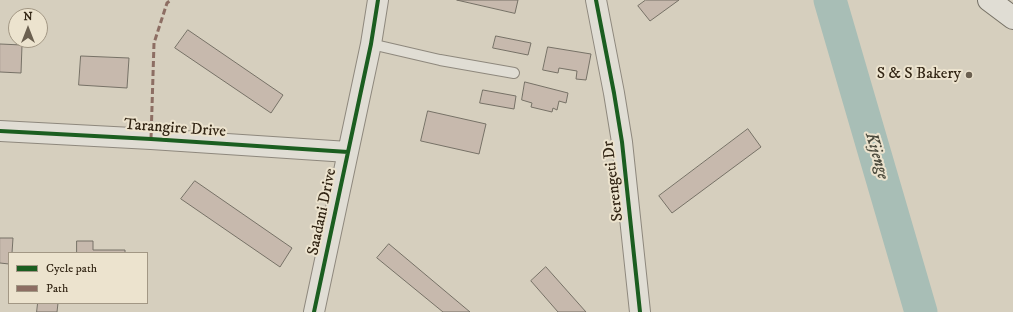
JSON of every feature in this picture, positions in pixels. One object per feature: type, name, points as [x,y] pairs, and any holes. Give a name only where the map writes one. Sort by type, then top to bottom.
[{"type":"main road","points":[[989,0],[1012,14]]},
{"type":"street","name":"Saadani Drive","points":[[314,312],[371,44],[378,0]]},
{"type":"street","name":"Serengeti Dr","points":[[596,0],[622,142],[640,312]]},
{"type":"street","name":"Tarangire Drive","points":[[0,131],[348,152]]},
{"type":"lane","points":[[371,44],[440,60],[514,73]]},
{"type":"building","points":[[457,0],[518,0],[515,13]]},
{"type":"building","points":[[646,0],[679,0],[650,21],[638,6]]},
{"type":"building","points":[[188,30],[283,95],[271,113],[175,48]]},
{"type":"building","points":[[496,36],[531,43],[528,55],[493,48]]},
{"type":"building","points":[[0,44],[8,44],[8,48],[22,48],[21,73],[0,72]]},
{"type":"building","points":[[548,47],[591,54],[586,80],[576,79],[577,71],[559,68],[558,73],[543,70]]},
{"type":"building","points":[[81,56],[129,58],[127,88],[79,85]]},
{"type":"building","points":[[525,82],[568,93],[566,103],[559,101],[557,110],[553,108],[552,112],[531,107],[532,103],[522,100]]},
{"type":"building","points":[[483,90],[516,96],[514,109],[480,103]]},
{"type":"building","points":[[428,111],[486,124],[479,154],[421,141]]},
{"type":"building","points":[[748,129],[761,147],[672,213],[659,196]]},
{"type":"building","points":[[195,181],[292,248],[280,267],[181,199]]},
{"type":"building","points":[[0,238],[13,238],[12,252],[8,252],[8,264],[0,263]]},
{"type":"building","points":[[77,241],[93,241],[93,250],[125,250],[125,252],[77,252]]},
{"type":"building","points":[[389,244],[470,312],[443,312],[377,258]]},
{"type":"building","points":[[546,267],[586,312],[558,312],[531,281]]},
{"type":"building","points":[[38,304],[58,304],[57,312],[37,312]]},
{"type":"waterway","name":"Kijenge","points":[[830,0],[921,312]]},
{"type":"marked path","points":[[151,139],[154,43],[167,3],[171,0]]},
{"type":"cycle path","points":[[314,312],[371,44],[378,0]]},
{"type":"cycle path","points":[[596,0],[622,142],[640,312]]},
{"type":"cycle path","points":[[0,131],[348,152]]},
{"type":"place","name":"S & S Bakery","points":[[969,75]]}]
